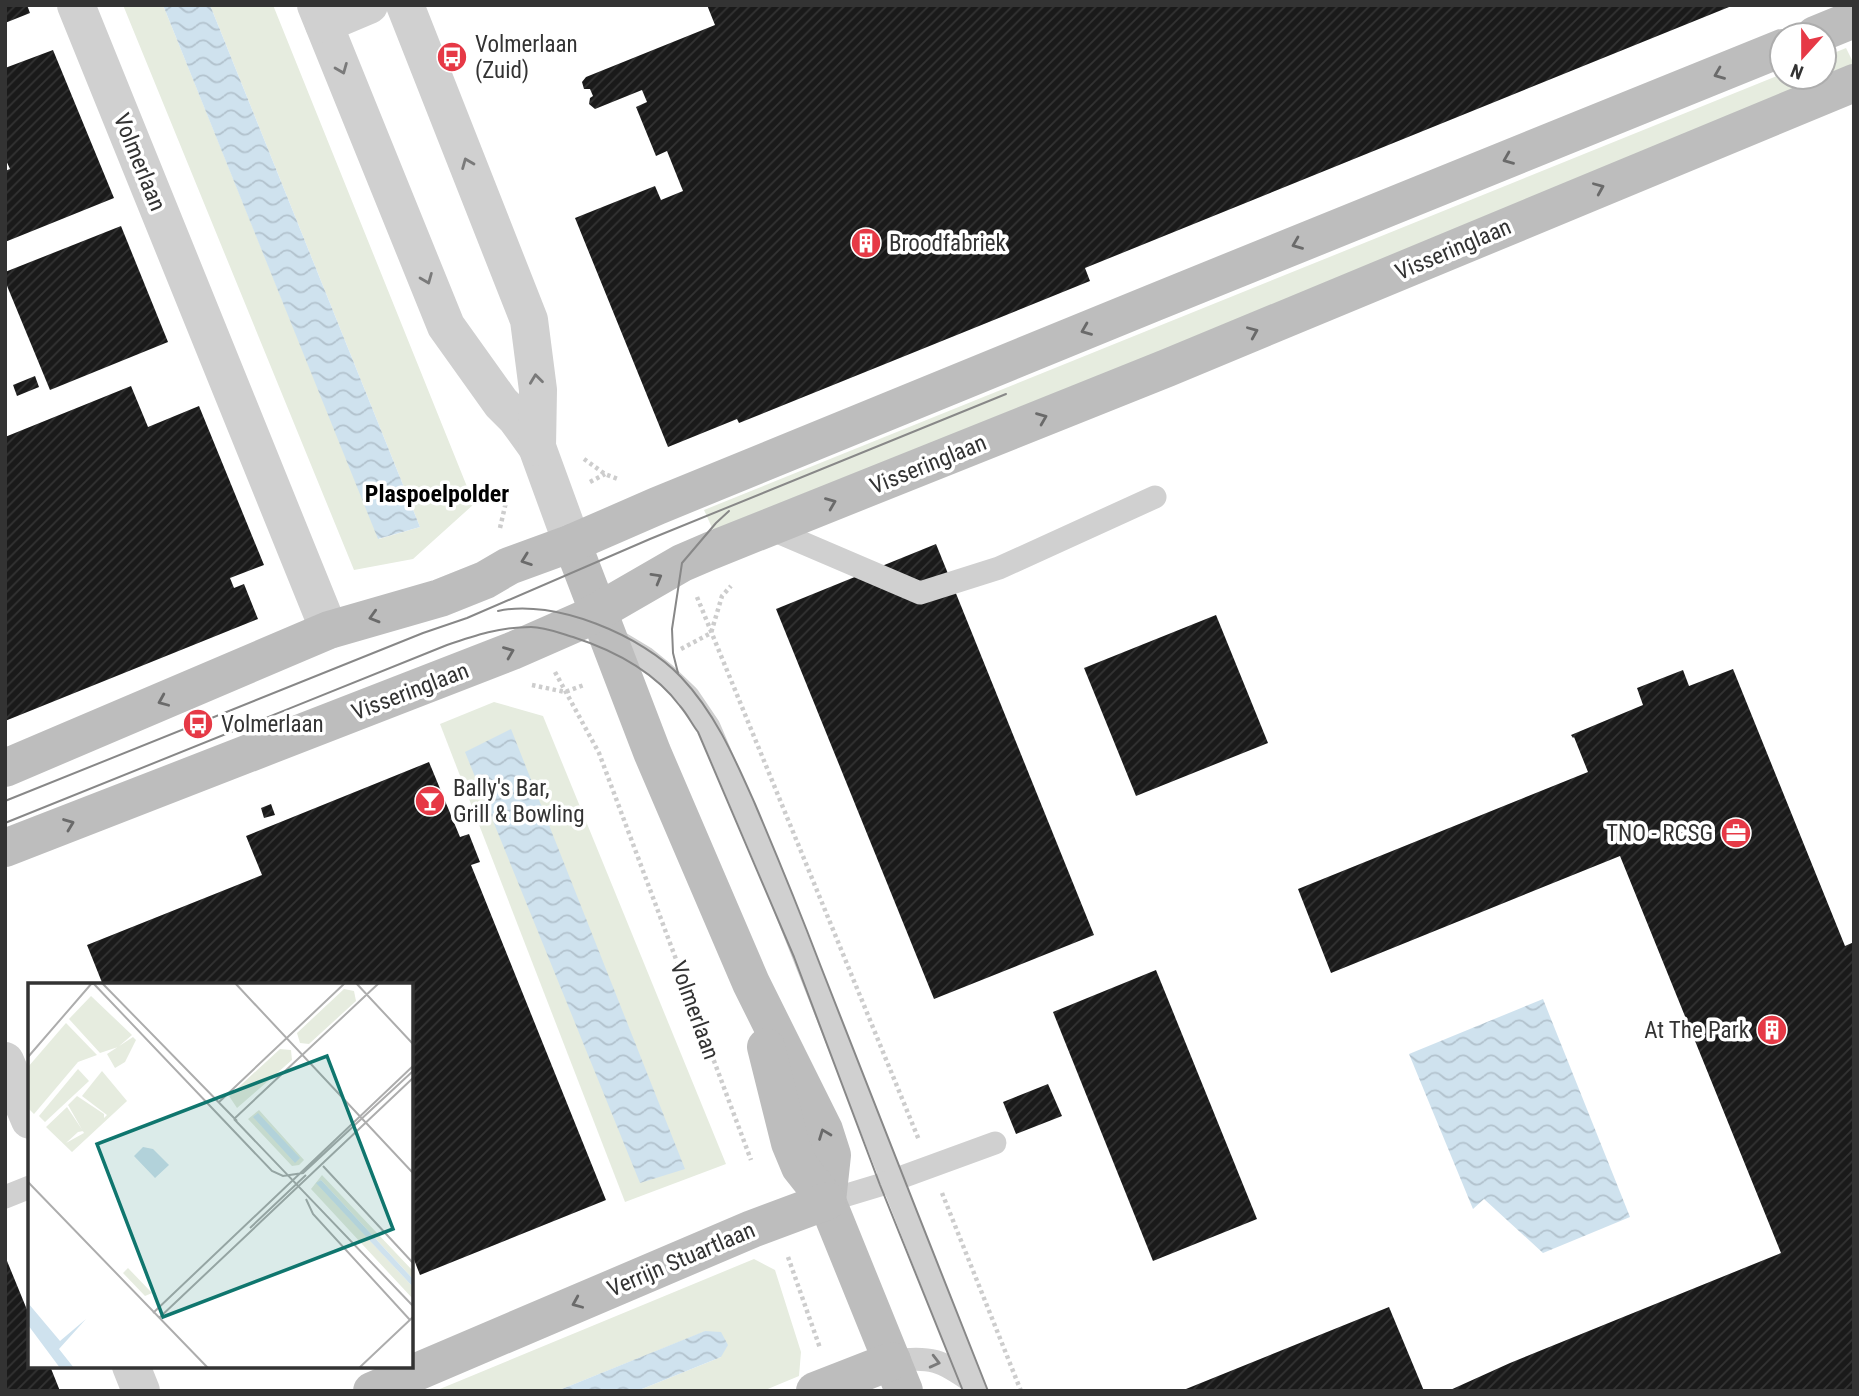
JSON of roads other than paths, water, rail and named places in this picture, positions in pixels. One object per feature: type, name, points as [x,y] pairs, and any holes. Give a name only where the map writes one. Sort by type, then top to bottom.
[{"type":"street","name":"Volmerlaan","points":[[76,5],[330,629]]},
{"type":"street","points":[[369,5],[320,15],[446,326],[501,403],[516,418],[537,447],[652,752],[751,983],[790,1143],[800,1167],[827,1200],[898,1376],[824,1387]]},
{"type":"street","points":[[405,5],[529,320],[538,390],[537,447]]},
{"type":"street","points":[[5,768],[330,629],[440,598],[485,580],[509,566],[572,543],[1768,54]]},
{"type":"street","name":"Visseringlaan","points":[[5,848],[539,639],[603,626],[682,563],[1132,382],[1854,83]]},
{"type":"street","points":[[5,1060],[28,1115]]},
{"type":"street","name":"Verrijn Stuartlaan","points":[[372,1391],[775,1219],[827,1200]]},
{"type":"street","points":[[132,1368],[141,1391]]},
{"type":"lane","points":[[768,528],[920,593],[999,568],[1155,497]]},
{"type":"lane","points":[[603,626],[619,642],[665,674],[688,696],[709,727],[768,865],[974,1386]]},
{"type":"lane","name":"Verrijn Stuartlaan","points":[[827,1200],[892,1181],[995,1143]]},
{"type":"lane","points":[[5,1198],[28,1188]]},
{"type":"lane","points":[[898,1376],[916,1358],[932,1360],[946,1364],[974,1386]]},
{"type":"water","points":[[163,5],[210,5],[420,527],[378,539]]},
{"type":"water","points":[[511,729],[685,1169],[640,1183],[465,752]]},
{"type":"water","points":[[1543,999],[1630,1217],[1543,1253],[1484,1199],[1473,1209],[1409,1054]]},
{"type":"water","points":[[705,1331],[721,1332],[728,1345],[721,1357],[637,1391],[557,1391]]},
{"type":"tram line","points":[[5,801],[423,633],[467,618],[650,539],[1006,394]]},
{"type":"tram line","points":[[678,673],[673,653],[672,629],[682,563],[729,511]]},
{"type":"tram line","points":[[498,611],[520,608],[545,610],[570,615],[621,635],[665,662],[705,706],[724,738],[755,804],[988,1391]]},
{"type":"tram line","points":[[5,823],[447,645],[488,632],[520,627],[547,629],[588,642],[632,663],[670,694],[698,732],[794,957],[880,1185],[963,1391]]},
{"type":"place","name":"Volmerlaan (Zuid)","points":[[452,57]]},
{"type":"place","name":"Broodfabriek","points":[[866,243]]},
{"type":"place","name":"Volmerlaan","points":[[198,724]]},
{"type":"place","name":"Bally's Bar, Grill & Bowling","points":[[430,801]]},
{"type":"place","name":"TNO - RCSG","points":[[1736,833]]},
{"type":"place","name":"At The Park","points":[[1772,1030]]},
{"type":"district","name":"Plaspoelpolder","points":[[437,494]]}]
